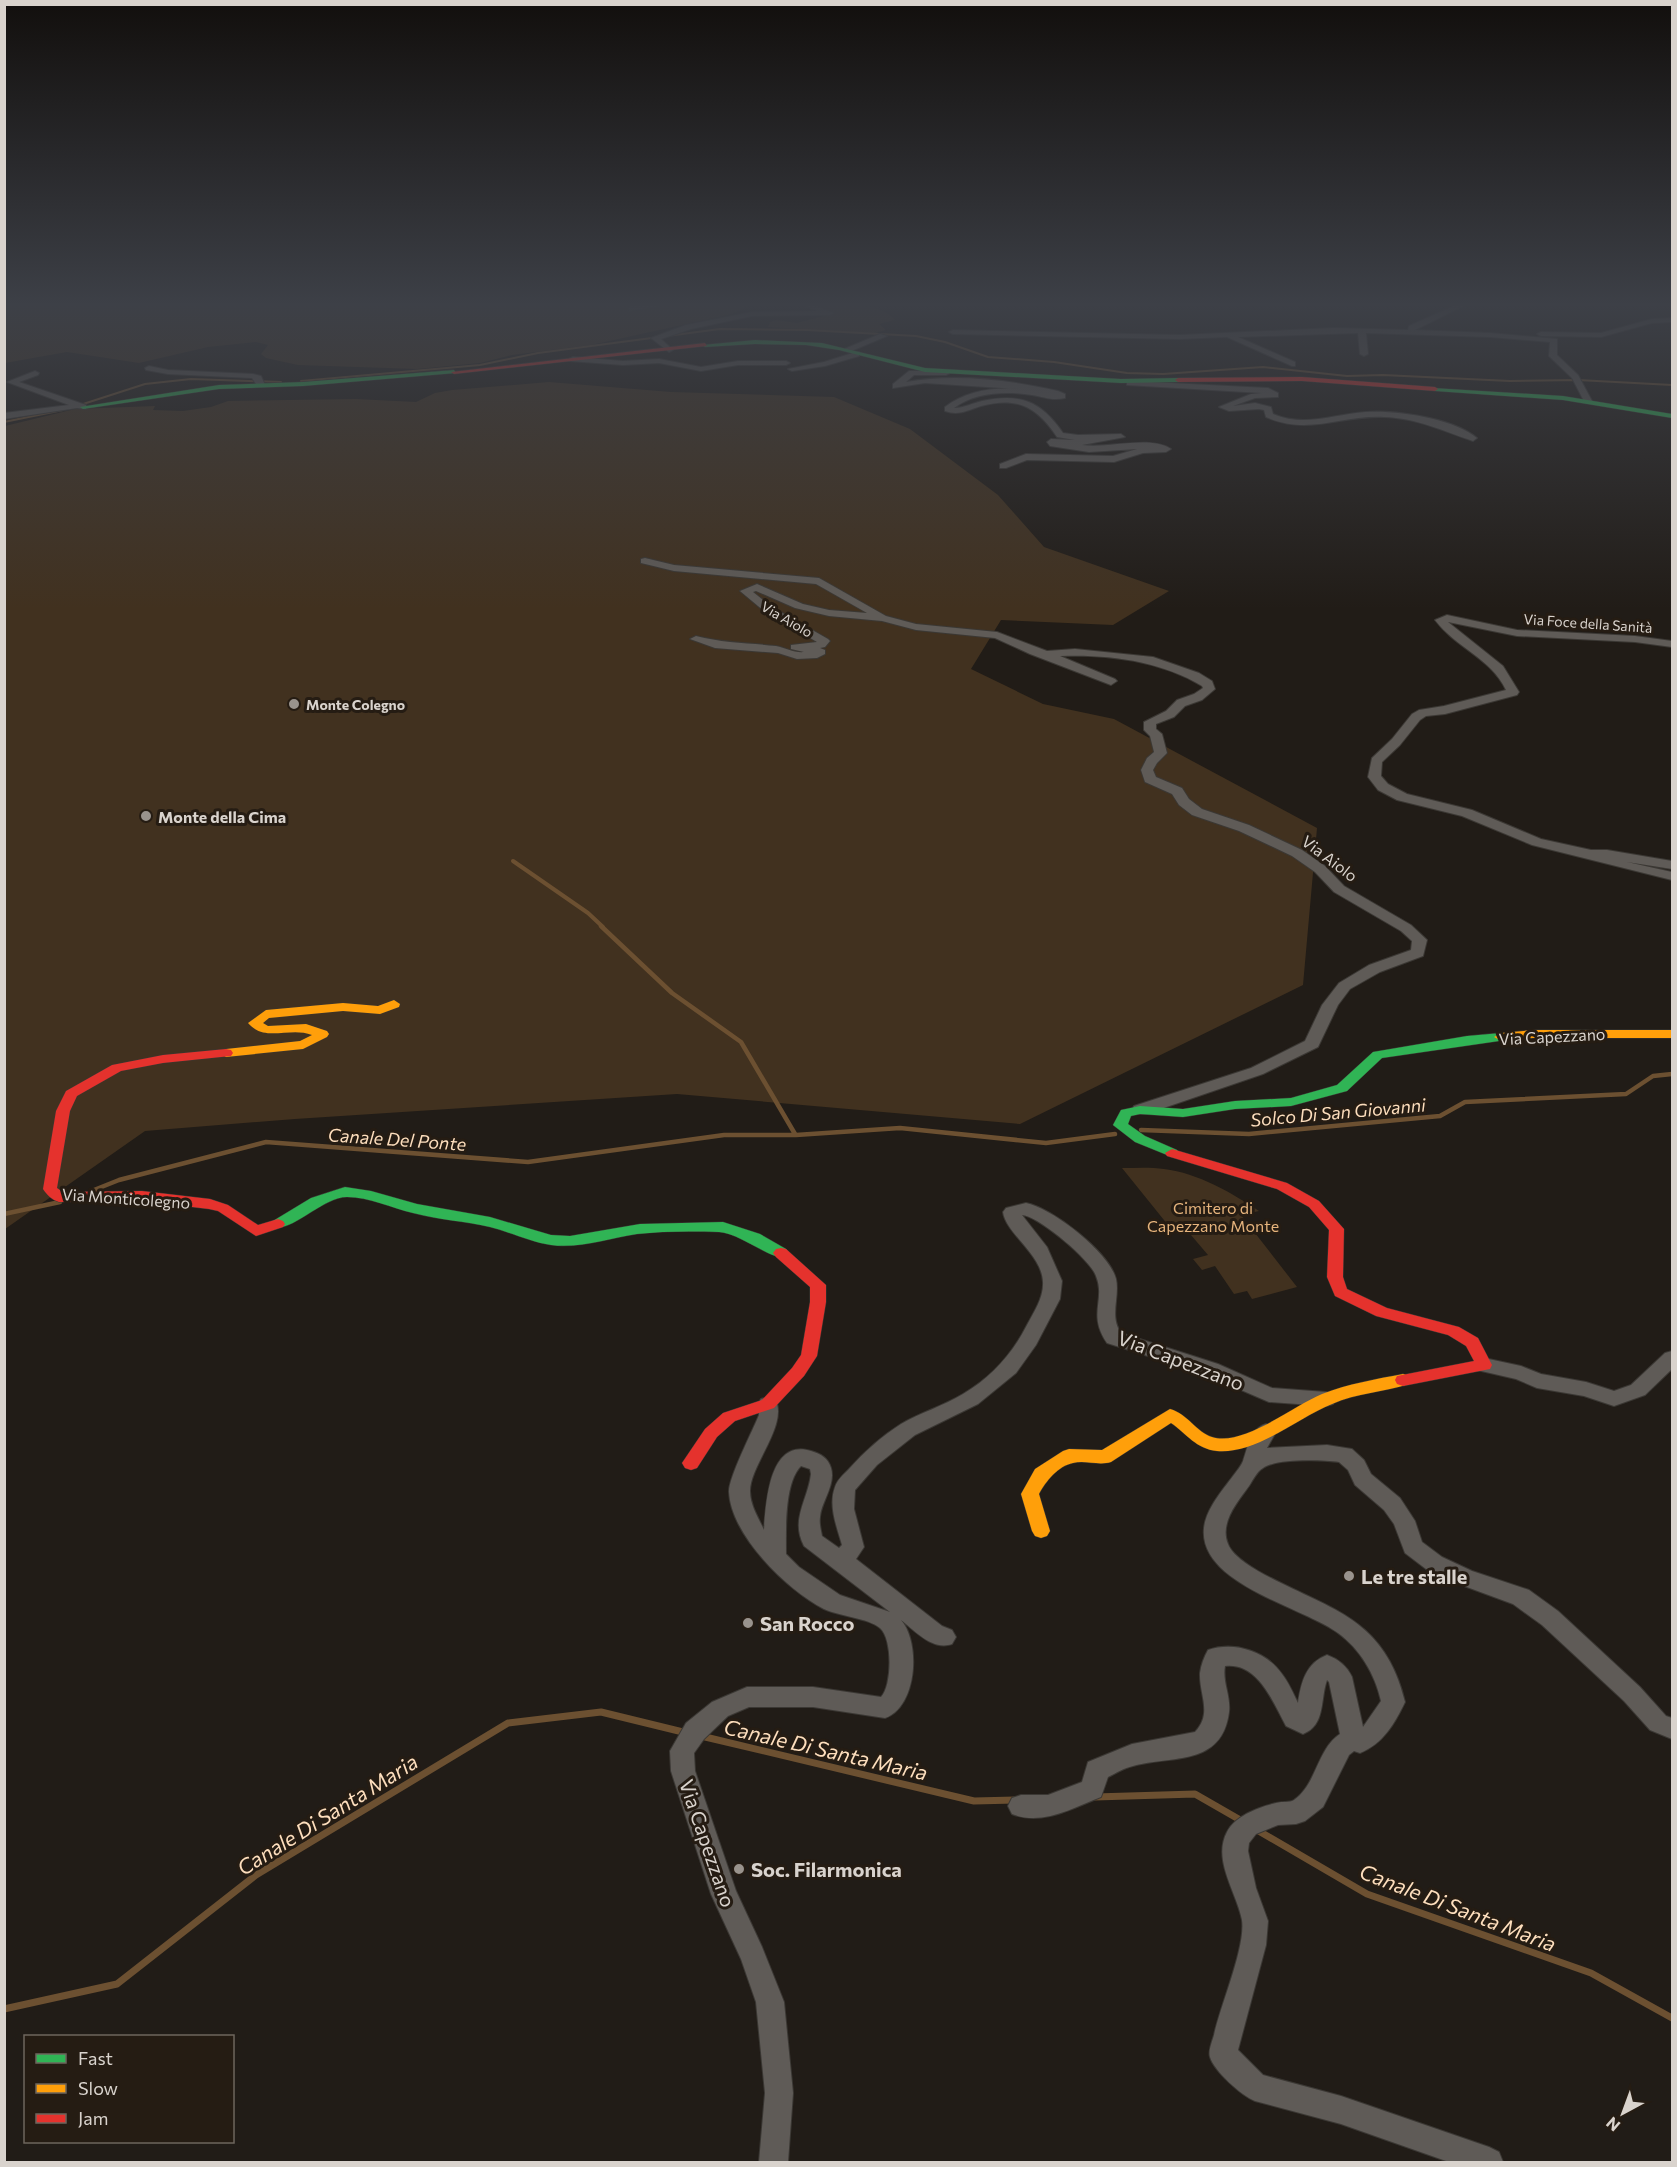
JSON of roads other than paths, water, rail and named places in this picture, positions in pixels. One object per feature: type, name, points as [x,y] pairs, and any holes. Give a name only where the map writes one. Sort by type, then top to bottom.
[{"type":"street","points":[[4,416],[58,407]]},
{"type":"street","points":[[950,407],[948,409],[957,411],[971,407]]},
{"type":"street","points":[[1003,466],[1026,457],[1114,459],[1142,450],[1166,449],[1138,446],[1089,449],[1053,444],[1051,442],[1080,443],[1121,437],[1078,438],[1060,435],[1039,410],[1033,407]]},
{"type":"street","points":[[1224,407],[1234,409],[1240,407]]},
{"type":"street","points":[[1264,407],[1268,409],[1269,415],[1290,424],[1306,424],[1368,414],[1386,414],[1424,420],[1473,438]]},
{"type":"street","points":[[1622,407],[1672,416]]},
{"type":"street","points":[[1327,420],[1378,421]]},
{"type":"street","name":"Via Aiolo","points":[[645,561],[674,567],[819,581],[882,618]]},
{"type":"street","name":"Via Aiolo","points":[[696,639],[715,645],[780,650],[797,656],[817,655],[821,652],[795,647],[821,645],[824,641],[768,609],[745,591],[757,587],[813,610],[882,618],[916,627],[997,635],[1034,652],[1090,670],[1111,681]]},
{"type":"street","name":"Via Foce della Sanità","points":[[1591,854],[1537,843],[1467,813],[1402,797],[1383,787],[1374,777],[1378,766],[1376,761],[1396,742],[1416,717],[1423,713],[1444,710],[1513,692],[1499,669],[1475,648],[1447,630],[1441,620],[1447,618],[1517,633],[1635,639],[1672,644]]},
{"type":"street","name":"Via Aiolo","points":[[1047,655],[1077,652],[1145,658],[1180,668],[1208,684],[1209,689],[1204,693],[1181,703],[1170,714],[1150,722],[1150,730],[1156,734],[1161,753],[1151,761],[1147,770],[1150,779],[1177,791],[1184,802],[1197,812],[1244,828],[1297,853],[1320,868],[1339,889],[1406,928],[1420,940],[1418,953],[1365,972],[1339,991],[1326,1012],[1312,1044],[1257,1071],[1140,1110]]},
{"type":"street","points":[[1591,854],[1607,854],[1672,864]]},
{"type":"street","points":[[1591,854],[1602,860],[1672,876]]},
{"type":"street","name":"Via Monticolegno","points":[[394,1004],[380,1010],[343,1007],[266,1014],[254,1023],[264,1030],[306,1028],[322,1034],[303,1045],[163,1059],[117,1068],[71,1094],[63,1111],[50,1189],[59,1197],[142,1196],[210,1204],[223,1208],[256,1231],[270,1229],[285,1222],[311,1203],[338,1193],[351,1193],[407,1208],[453,1214],[502,1225],[536,1238],[562,1242],[645,1227],[729,1228],[759,1240],[792,1259],[818,1285],[818,1302],[809,1356],[798,1372],[768,1404]]},
{"type":"street","name":"Via Capezzano","points":[[1140,1110],[1183,1113],[1235,1105],[1291,1102],[1342,1088],[1378,1055],[1467,1040],[1533,1034],[1672,1034]]},
{"type":"street","points":[[1140,1110],[1126,1113],[1120,1125],[1135,1136],[1171,1152],[1305,1197],[1322,1211],[1337,1229],[1335,1276],[1340,1292],[1382,1312],[1453,1331],[1472,1342],[1484,1365],[1521,1373],[1538,1381],[1586,1389],[1614,1399],[1638,1390],[1672,1358]]},
{"type":"street","name":"Via Capezzano","points":[[837,1557],[845,1557],[853,1547],[843,1509],[846,1488],[870,1459],[908,1430],[971,1400],[990,1385],[1009,1368],[1038,1324],[1050,1299],[1053,1281],[1038,1247],[1013,1219],[1012,1212],[1018,1210],[1028,1209],[1042,1215],[1070,1237],[1102,1268],[1106,1277],[1104,1316],[1109,1333],[1114,1338],[1211,1369],[1269,1395],[1326,1399]]},
{"type":"street","name":"Via Capezzano","points":[[1041,1531],[1030,1494],[1041,1474],[1069,1456],[1105,1457],[1170,1415],[1183,1421],[1195,1437],[1212,1444],[1245,1439],[1266,1432],[1326,1399],[1368,1388],[1484,1365]]},
{"type":"street","points":[[691,1463],[711,1433],[729,1417],[768,1404],[769,1415],[740,1489],[742,1507],[760,1542],[775,1557]]},
{"type":"street","points":[[1021,1806],[1048,1806],[1092,1789],[1097,1770],[1129,1756],[1162,1749],[1192,1747],[1205,1739],[1214,1723],[1218,1708],[1212,1682],[1212,1667],[1216,1657],[1235,1654],[1261,1667],[1274,1680],[1294,1719],[1303,1723],[1308,1712],[1316,1675],[1321,1668],[1327,1665],[1340,1677],[1353,1738],[1360,1742],[1366,1740],[1393,1702],[1384,1671],[1346,1626],[1243,1573],[1219,1552],[1214,1529],[1226,1502],[1253,1463],[1257,1448],[1266,1432]]},
{"type":"street","points":[[1253,1463],[1270,1455],[1327,1453],[1345,1455],[1357,1466],[1362,1479],[1392,1504],[1404,1521],[1413,1547],[1434,1563],[1464,1577],[1521,1597],[1557,1624],[1632,1694],[1658,1723],[1672,1729]]},
{"type":"street","points":[[775,1557],[776,1502],[788,1466],[794,1459],[803,1456],[819,1463],[822,1472],[809,1520],[812,1540],[823,1551],[837,1557],[933,1633],[944,1636]]},
{"type":"street","name":"Via Capezzano","points":[[773,2163],[779,2093],[770,2002],[753,1956],[724,1894],[683,1771],[682,1751],[695,1731],[720,1709],[747,1697],[813,1697],[885,1708],[892,1702],[897,1692],[901,1661],[899,1634],[887,1620],[832,1602],[791,1573],[775,1557]]},
{"type":"street","points":[[1353,1738],[1340,1747],[1314,1799],[1296,1813],[1277,1814],[1247,1826],[1237,1838],[1235,1851],[1243,1888],[1255,1922],[1253,1946],[1232,2015],[1223,2055],[1256,2087],[1341,2110],[1489,2163]]},
{"type":"waterway","points":[[4,422],[63,410]]},
{"type":"waterway","name":"Solco Di San Giovanni","points":[[513,861],[588,913],[603,927]]},
{"type":"waterway","name":"Solco Di San Giovanni","points":[[601,926],[672,993],[741,1042],[795,1134]]},
{"type":"waterway","name":"Solco Di San Giovanni","points":[[1141,1130],[1249,1134],[1440,1116],[1465,1102],[1626,1094],[1653,1076],[1672,1074]]},
{"type":"waterway","name":"Canale Del Ponte","points":[[94,1190],[119,1180],[266,1142],[528,1162],[724,1135],[796,1135],[900,1128],[1046,1143],[1115,1134]]},
{"type":"waterway","name":"Canale Del Ponte","points":[[4,1214],[60,1202]]},
{"type":"waterway","name":"Canale Di Santa Maria","points":[[4,2009],[117,1984],[256,1875],[508,1723],[601,1712],[687,1733]]},
{"type":"waterway","name":"Canale Di Santa Maria","points":[[701,1736],[974,1801],[1015,1800]]},
{"type":"waterway","name":"Canale Di Santa Maria","points":[[1095,1797],[1195,1794],[1242,1821]]},
{"type":"waterway","name":"Canale Di Santa Maria","points":[[1257,1830],[1367,1894],[1591,1973],[1672,2018]]},
{"type":"place","name":"Monte Colegno","points":[[294,704]]},
{"type":"place","name":"Monte della Cima","points":[[146,816]]},
{"type":"place","name":"Le tre stalle","points":[[1349,1576]]},
{"type":"place","name":"San Rocco","points":[[748,1623]]},
{"type":"place","name":"Soc. Filarmonica","points":[[739,1869]]},
{"type":"park label","name":"Cimitero di Capezzano Monte","points":[[1213,1216]]}]
